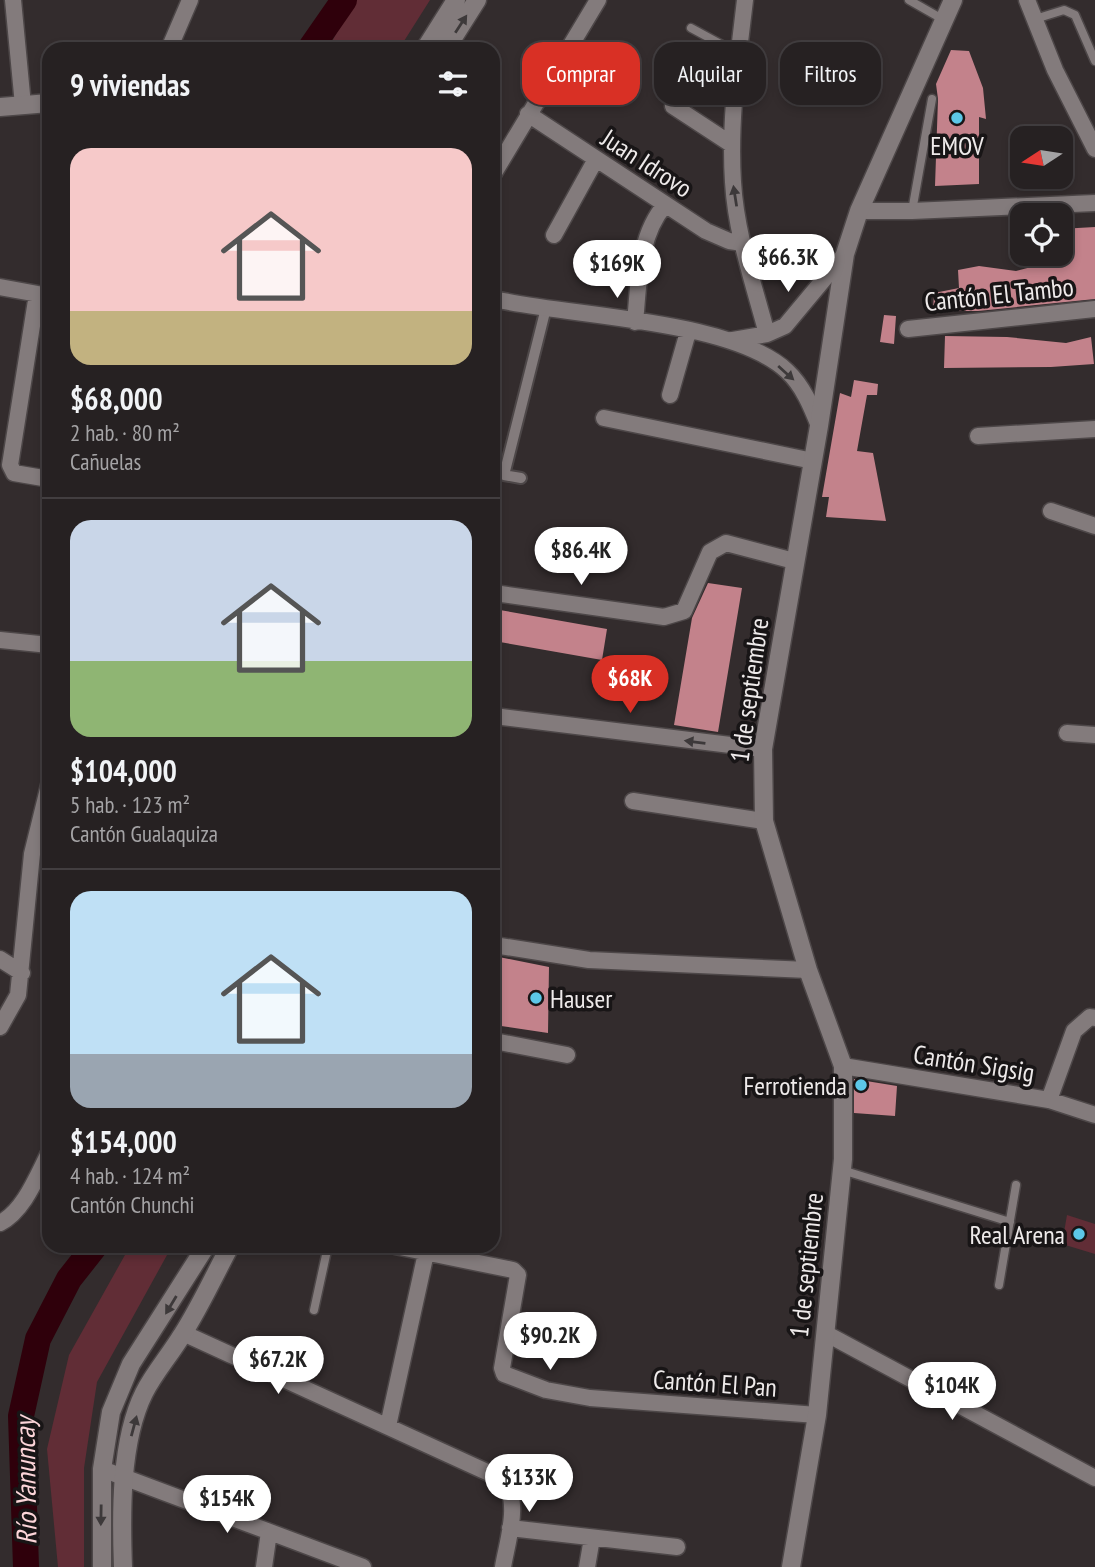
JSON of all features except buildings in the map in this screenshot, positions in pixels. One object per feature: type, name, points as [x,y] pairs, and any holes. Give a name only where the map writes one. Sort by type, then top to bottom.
[{"type":"street","points":[[13,0],[23,105]]},
{"type":"street","points":[[172,42],[190,0]]},
{"type":"street","points":[[429,42],[456,0]]},
{"type":"street","points":[[450,42],[477,0]]},
{"type":"street","points":[[500,163],[598,0]]},
{"type":"street","points":[[740,42],[745,0]]},
{"type":"street","name":"1 de septiembre","points":[[791,1567],[817,1415],[841,1170],[843,1066],[808,970],[764,821],[763,749],[794,561],[820,426],[845,254],[859,211],[953,0]]},
{"type":"street","points":[[1027,0],[1055,70],[1095,149]]},
{"type":"street","points":[[0,107],[42,104]]},
{"type":"street","points":[[735,105],[733,185],[743,243],[767,334]]},
{"type":"street","points":[[673,106],[732,144]]},
{"type":"street","name":"Juan Idrovo","points":[[528,114],[706,231],[729,242],[743,243]]},
{"type":"street","points":[[554,235],[596,159]]},
{"type":"street","points":[[859,211],[1095,203]]},
{"type":"street","points":[[635,322],[642,254],[654,217],[664,205]]},
{"type":"street","points":[[733,340],[767,334],[785,326],[845,254]]},
{"type":"street","points":[[0,287],[42,295]]},
{"type":"street","points":[[42,300],[10,465],[14,473],[42,478]]},
{"type":"street","points":[[500,300],[733,340],[786,370],[805,394],[820,426]]},
{"type":"street","points":[[521,478],[504,475],[545,308]]},
{"type":"street","name":"Cantón El Tambo","points":[[908,329],[1095,309]]},
{"type":"street","points":[[670,395],[688,332]]},
{"type":"street","points":[[604,418],[813,461]]},
{"type":"street","points":[[978,436],[1095,429]]},
{"type":"street","points":[[1051,510],[1095,526]]},
{"type":"street","points":[[500,594],[674,616],[684,611],[710,552],[716,546],[726,543],[794,561]]},
{"type":"street","points":[[0,640],[42,644]]},
{"type":"street","points":[[500,717],[763,749]]},
{"type":"street","points":[[1067,733],[1095,735]]},
{"type":"street","points":[[633,801],[764,821]]},
{"type":"street","points":[[0,1027],[18,995],[32,853],[42,813]]},
{"type":"street","points":[[500,946],[589,960],[808,970]]},
{"type":"street","points":[[0,959],[22,973]]},
{"type":"street","points":[[1049,1100],[1074,1031],[1090,1017],[1095,1018]]},
{"type":"street","points":[[500,1042],[567,1055]]},
{"type":"street","name":"Cantón Sigsig","points":[[843,1066],[1049,1100],[1095,1115]]},
{"type":"street","points":[[0,1223],[6,1220],[27,1195],[42,1166]]},
{"type":"street","points":[[102,1567],[102,1469],[111,1412],[131,1364],[202,1253]]},
{"type":"street","points":[[123,1567],[125,1477],[132,1433],[144,1394],[183,1333],[226,1253]]},
{"type":"street","points":[[388,1426],[426,1253]]},
{"type":"street","name":"Cantón El Pan","points":[[426,1253],[513,1270],[518,1275],[502,1368],[505,1374],[546,1390],[590,1398],[817,1415]]},
{"type":"street","points":[[183,1333],[500,1478],[507,1484],[511,1495],[510,1528],[503,1567]]},
{"type":"street","points":[[825,1333],[1095,1478]]},
{"type":"street","points":[[102,1469],[363,1567]]},
{"type":"street","points":[[510,1528],[677,1547]]},
{"type":"street","points":[[264,1567],[269,1532]]},
{"type":"street","points":[[587,1567],[592,1538]]},
{"type":"lane","points":[[909,0],[944,20]]},
{"type":"lane","points":[[1035,19],[1064,10],[1075,15],[1095,61]]},
{"type":"lane","points":[[691,28],[717,42]]},
{"type":"lane","points":[[912,211],[932,99]]},
{"type":"lane","points":[[841,1170],[1010,1222]]},
{"type":"lane","points":[[999,1285],[1016,1185]]},
{"type":"lane","points":[[314,1310],[326,1253]]},
{"type":"shaded area","points":[[354,0],[430,0],[403,42],[332,42]]},
{"type":"shaded area","name":"Real Arena","points":[[1067,1215],[1095,1224],[1095,1254],[1062,1244]]},
{"type":"shaded area","points":[[126,1253],[168,1253],[97,1382],[84,1468],[84,1567],[58,1567],[47,1449],[69,1355]]},
{"type":"waterway","name":"Río Yanuncay","points":[[315,42],[344,0]]},
{"type":"waterway","name":"Río Yanuncay","points":[[26,1567],[21,1416],[38,1339],[69,1279],[89,1253]]},
{"type":"place","name":"EMOV","points":[[957,118]]},
{"type":"place","name":"Hauser","points":[[536,998]]},
{"type":"place","name":"Ferrotienda","points":[[861,1085]]},
{"type":"place","name":"Real Arena","points":[[1079,1234]]}]
